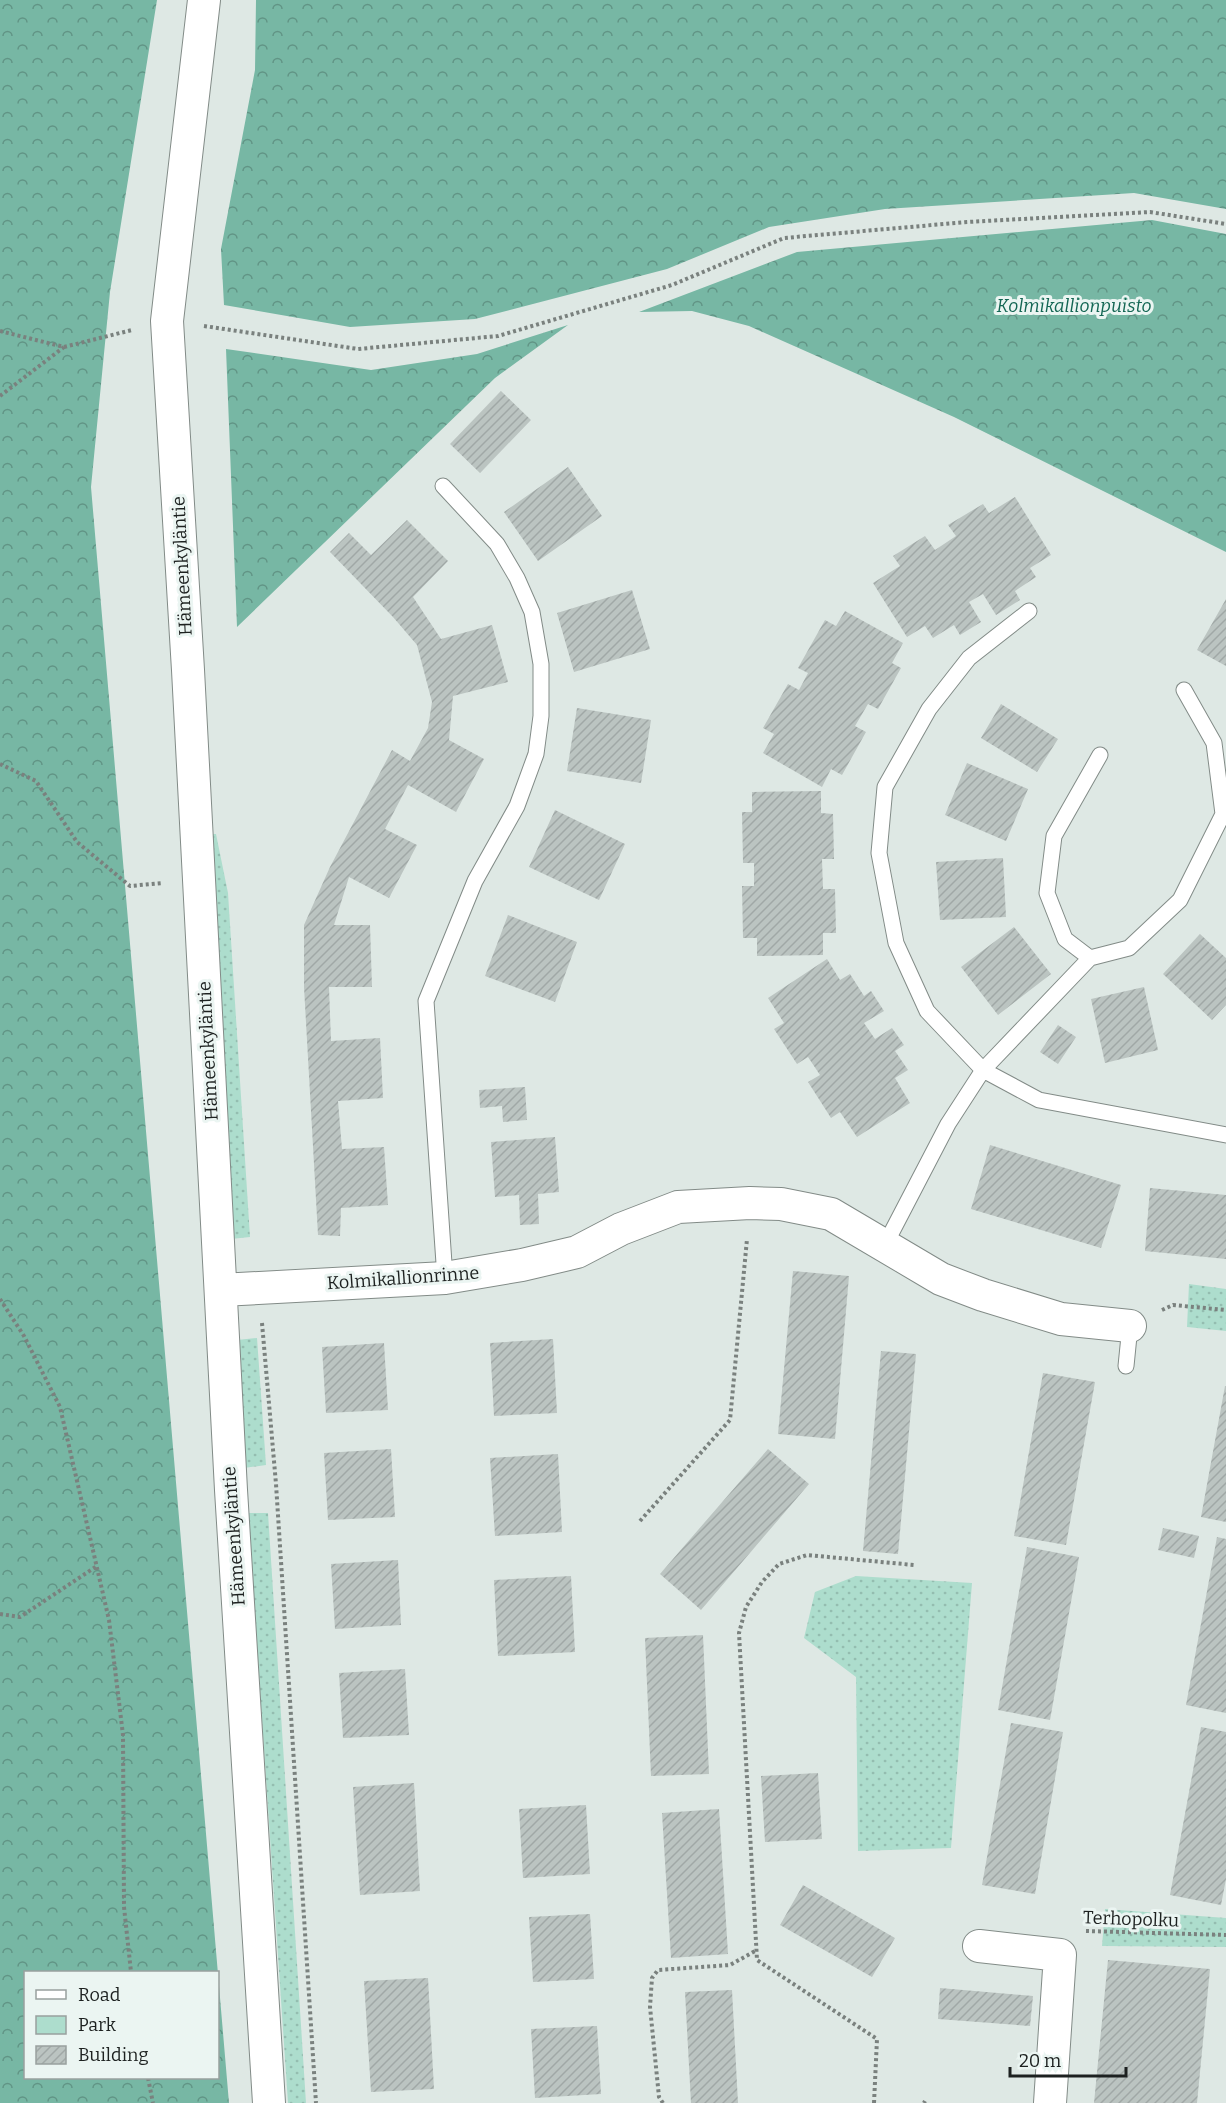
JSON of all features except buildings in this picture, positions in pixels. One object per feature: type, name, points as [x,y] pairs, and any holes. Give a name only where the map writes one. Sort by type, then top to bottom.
[{"type":"street","name":"Hämeenkyläntie","points":[[204,0],[167,321],[231,1490],[269,2103]]},
{"type":"street","name":"Kolmikallionrinne","points":[[221,1290],[445,1278],[522,1265],[577,1252],[621,1229],[678,1207],[750,1203],[781,1204],[831,1214],[941,1279],[983,1295],[1061,1319],[1130,1326]]},
{"type":"street","points":[[979,1946],[1060,1955],[1050,2103]]},
{"type":"lane","points":[[443,486],[497,544],[532,612],[541,664],[541,705],[536,754],[517,806],[475,881],[426,1001],[445,1278]]},
{"type":"lane","points":[[1029,611],[969,658],[929,709],[885,787],[879,853],[896,944],[927,1011],[983,1070],[1039,1100],[1226,1135]]},
{"type":"lane","points":[[885,1245],[948,1124],[983,1070],[1090,958],[1129,948],[1180,900],[1223,814],[1214,743],[1184,690]]},
{"type":"lane","points":[[1090,958],[1065,939],[1047,894],[1054,836],[1100,755]]},
{"type":"lane","points":[[1126,1366],[1130,1326]]},
{"type":"path","points":[[203,326],[358,350],[498,336],[672,285],[784,238],[967,222],[1150,212],[1226,224]]},
{"type":"path","points":[[0,396],[64,347],[167,321]]},
{"type":"path","points":[[0,331],[64,347]]},
{"type":"path","points":[[0,764],[36,781],[76,842],[130,886],[199,879]]},
{"type":"path","points":[[640,1521],[730,1420],[750,1203]]},
{"type":"path","points":[[259,1287],[277,1496],[316,2103]]},
{"type":"path","points":[[0,1299],[24,1336],[60,1407],[109,1620],[123,1735],[123,1907],[131,1971]]},
{"type":"path","points":[[1130,1326],[1173,1305],[1226,1310]]},
{"type":"path","points":[[874,2103],[877,2039],[757,1960],[739,1633],[746,1607],[762,1582],[779,1564],[807,1555],[914,1565]]},
{"type":"path","points":[[0,1614],[20,1617],[97,1566]]},
{"type":"path","name":"Terhopolku","points":[[1060,1955],[1061,1929],[1226,1935]]},
{"type":"path","points":[[663,2103],[659,2097],[650,2007],[652,1978],[658,1970],[730,1965],[756,1950]]},
{"type":"path","points":[[148,2079],[153,2103]]},
{"type":"green space","points":[[0,0],[157,0],[110,292],[91,487],[218,1971],[24,1971],[24,2079],[219,2079],[219,1986],[229,2103],[0,2103]]},
{"type":"green space","points":[[256,0],[1226,0],[1226,209],[1134,193],[885,209],[769,227],[667,269],[475,319],[350,327],[224,305],[221,249],[255,70]]},
{"type":"green space","name":"Kolmikallionpuisto","points":[[1152,220],[1226,234],[1226,552],[954,417],[749,326],[692,311],[639,312],[797,252]]},
{"type":"green space","points":[[568,325],[495,378],[237,627],[226,349],[371,370],[477,354]]},
{"type":"green space","points":[[208,834],[216,834],[228,893],[250,1237],[231,1239]]},
{"type":"green space","points":[[1189,1284],[1226,1289],[1226,1331],[1187,1327]]},
{"type":"green space","points":[[257,1338],[266,1465],[244,1468],[237,1340]]},
{"type":"green space","points":[[248,1513],[268,1513],[306,2103],[288,2103]]},
{"type":"green space","points":[[856,1576],[972,1583],[951,1848],[858,1851],[856,1677],[804,1638],[815,1592]]},
{"type":"green space","points":[[1105,1909],[1226,1918],[1226,1947],[1102,1946]]}]
